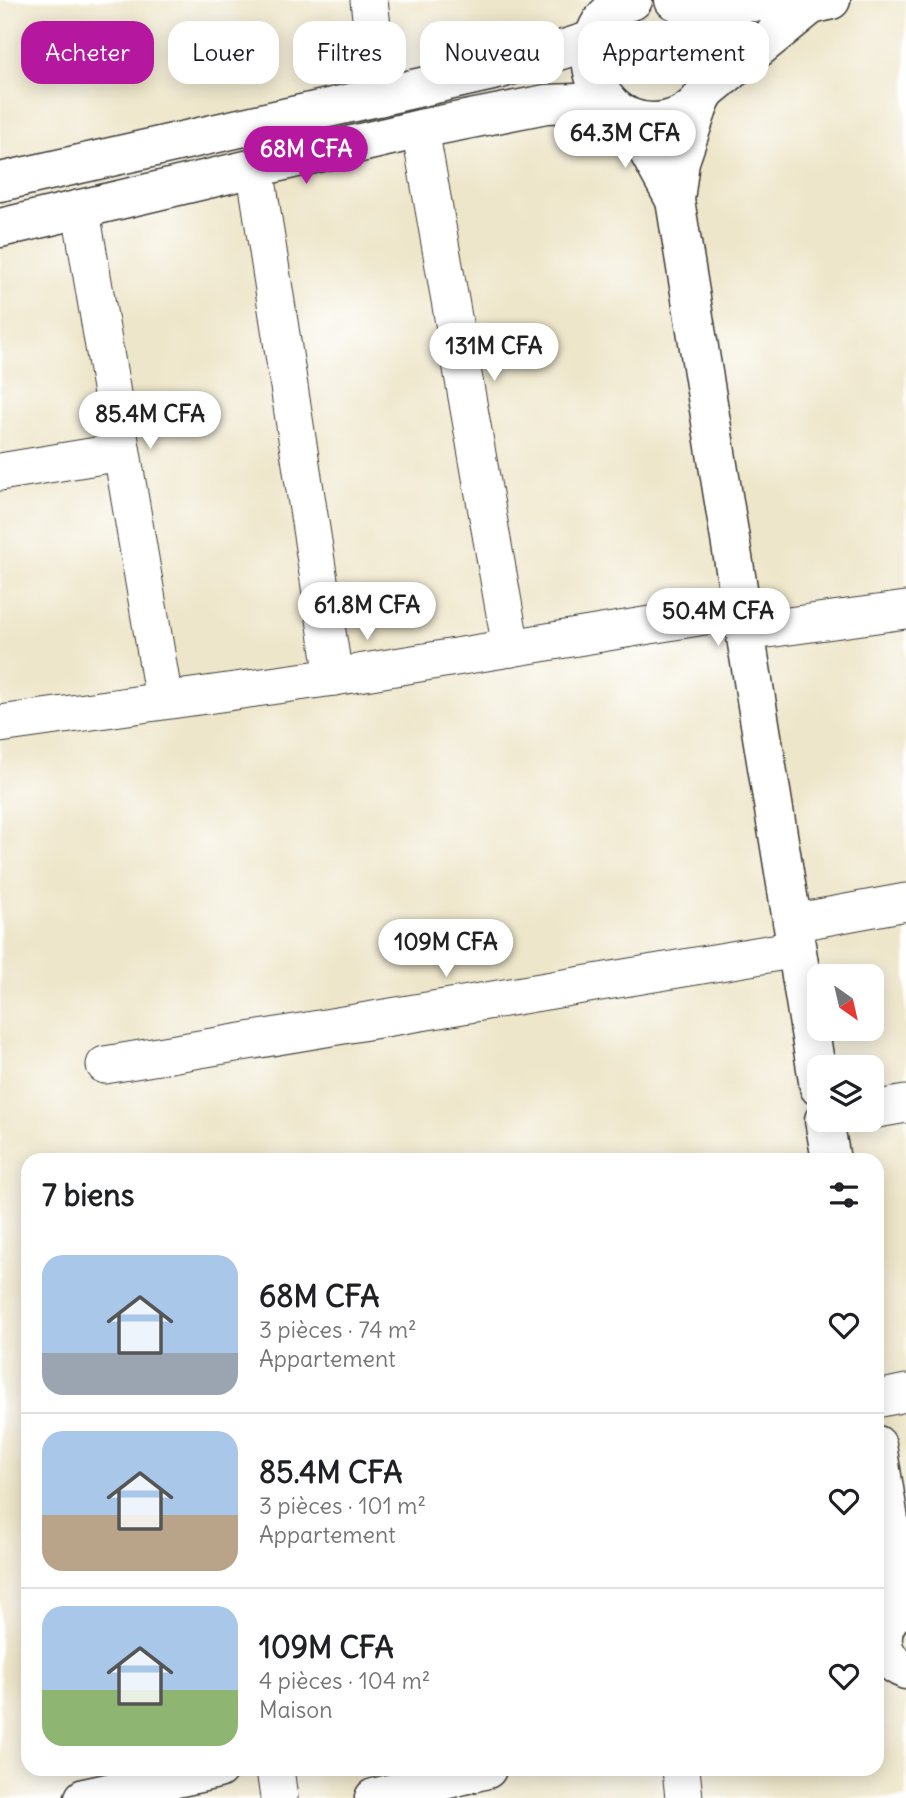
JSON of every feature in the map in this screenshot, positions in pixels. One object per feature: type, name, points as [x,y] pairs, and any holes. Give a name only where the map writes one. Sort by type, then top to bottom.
[{"type":"street","points":[[369,0],[380,97]]},
{"type":"street","points":[[601,21],[633,0]]},
{"type":"street","points":[[679,2],[821,2]]},
{"type":"street","points":[[679,2],[702,19],[713,41],[715,67],[680,161],[675,200],[814,1055]]},
{"type":"street","points":[[0,228],[420,129],[546,104],[613,107],[639,120],[655,122],[680,115],[821,2]]},
{"type":"street","points":[[0,182],[497,70],[578,32]]},
{"type":"street","points":[[596,84],[648,151],[675,200]]},
{"type":"street","points":[[420,129],[511,648]]},
{"type":"street","points":[[255,167],[334,677]]},
{"type":"street","points":[[81,211],[164,700]]},
{"type":"street","points":[[0,472],[121,452]]},
{"type":"street","points":[[0,724],[334,677],[511,648],[743,621],[906,610]]},
{"type":"street","points":[[105,1065],[794,936],[906,902]]},
{"type":"street","points":[[884,1108],[906,1104]]},
{"type":"street","points":[[826,1132],[830,1153]]},
{"type":"street","points":[[884,1398],[906,1393]]},
{"type":"street","points":[[884,1525],[892,1617],[884,1636]]},
{"type":"street","points":[[884,1647],[893,1670]]},
{"type":"street","points":[[84,1798],[186,1776]]},
{"type":"street","points":[[276,1776],[279,1798]]},
{"type":"street","points":[[374,1798],[460,1776]]},
{"type":"street","points":[[682,1776],[684,1798]]}]
